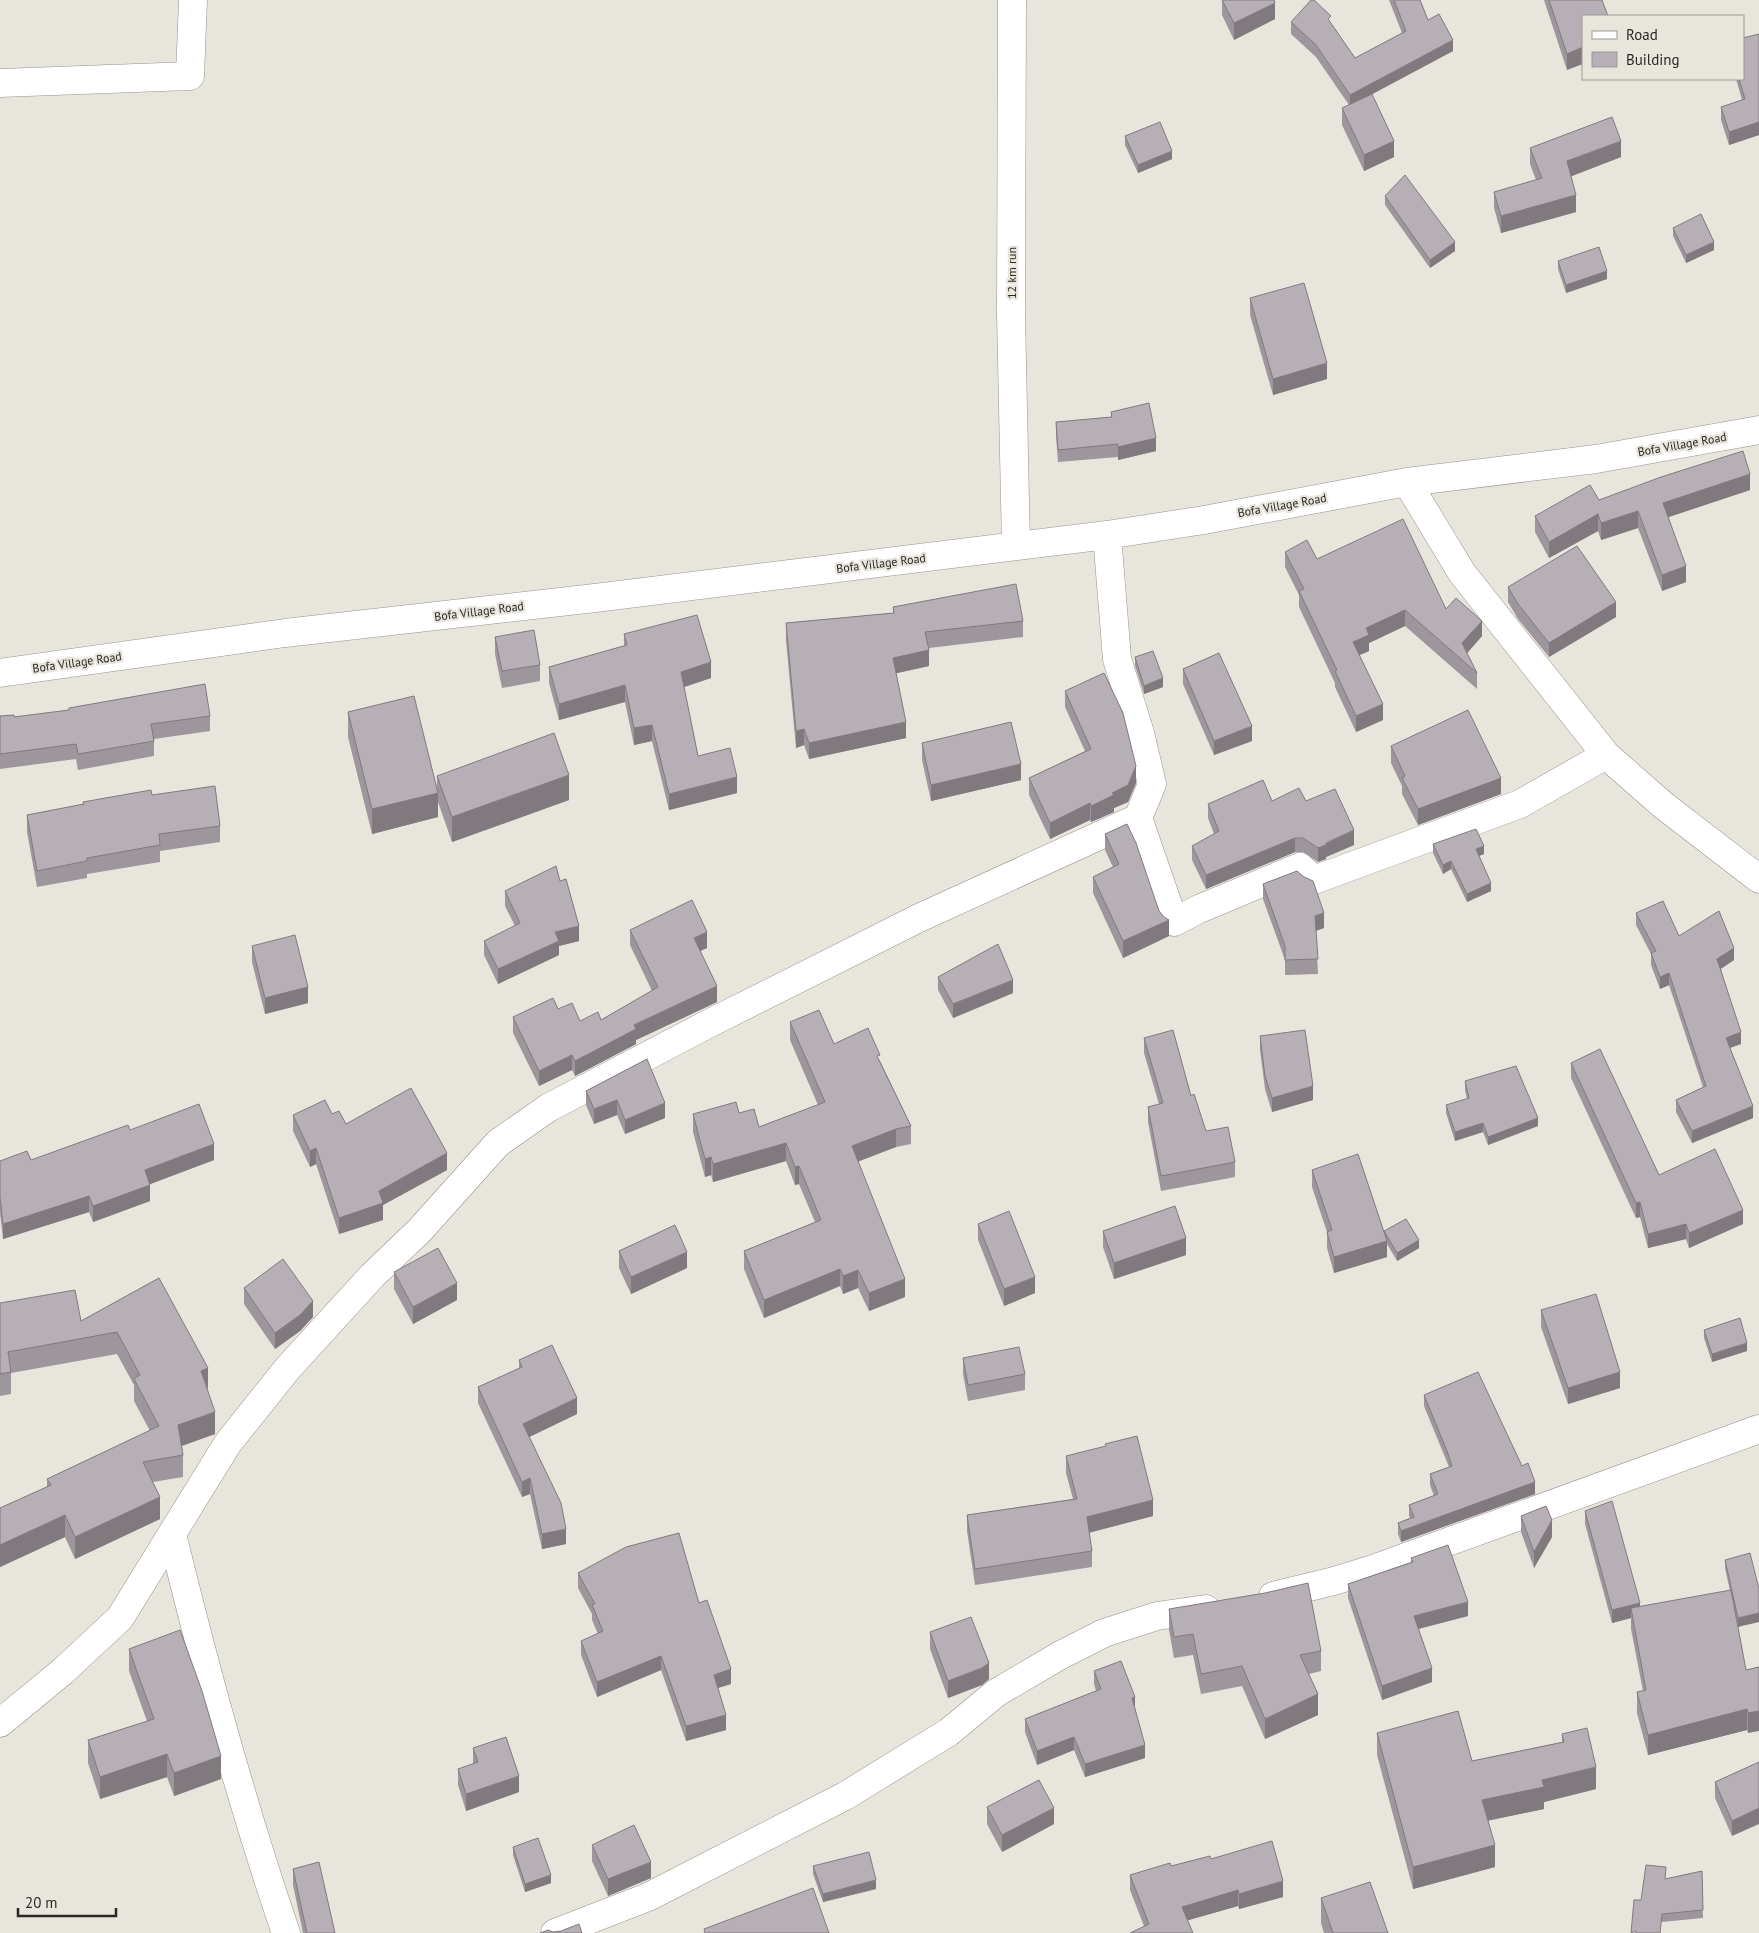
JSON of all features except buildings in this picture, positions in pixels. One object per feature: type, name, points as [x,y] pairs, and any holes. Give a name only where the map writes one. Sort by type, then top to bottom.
[{"type":"street","points":[[0,84],[190,76],[193,0]]},
{"type":"street","name":"12 km run","points":[[1012,0],[1011,314],[1016,546]]},
{"type":"street","name":"Bofa Village Road","points":[[0,673],[284,633],[595,598],[1107,535],[1204,520],[1407,482],[1596,459],[1759,430]]},
{"type":"street","points":[[1407,482],[1462,573],[1606,755],[1663,805],[1759,879]]},
{"type":"street","points":[[1107,535],[1116,659],[1140,732],[1152,784],[1138,818],[1174,922],[1199,909],[1300,867],[1314,880],[1520,804],[1606,755]]},
{"type":"street","points":[[0,1722],[62,1672],[120,1618],[228,1443],[288,1368],[372,1276],[416,1234],[498,1143],[548,1108],[690,1033],[919,918],[1138,818]]},
{"type":"street","points":[[1253,1600],[1304,1589],[1376,1568],[1759,1429]]},
{"type":"street","points":[[172,1534],[211,1692],[262,1864],[286,1933]]},
{"type":"street","points":[[555,1933],[648,1897],[845,1796],[948,1732],[996,1693],[1059,1656],[1104,1633],[1158,1616],[1227,1605]]}]
